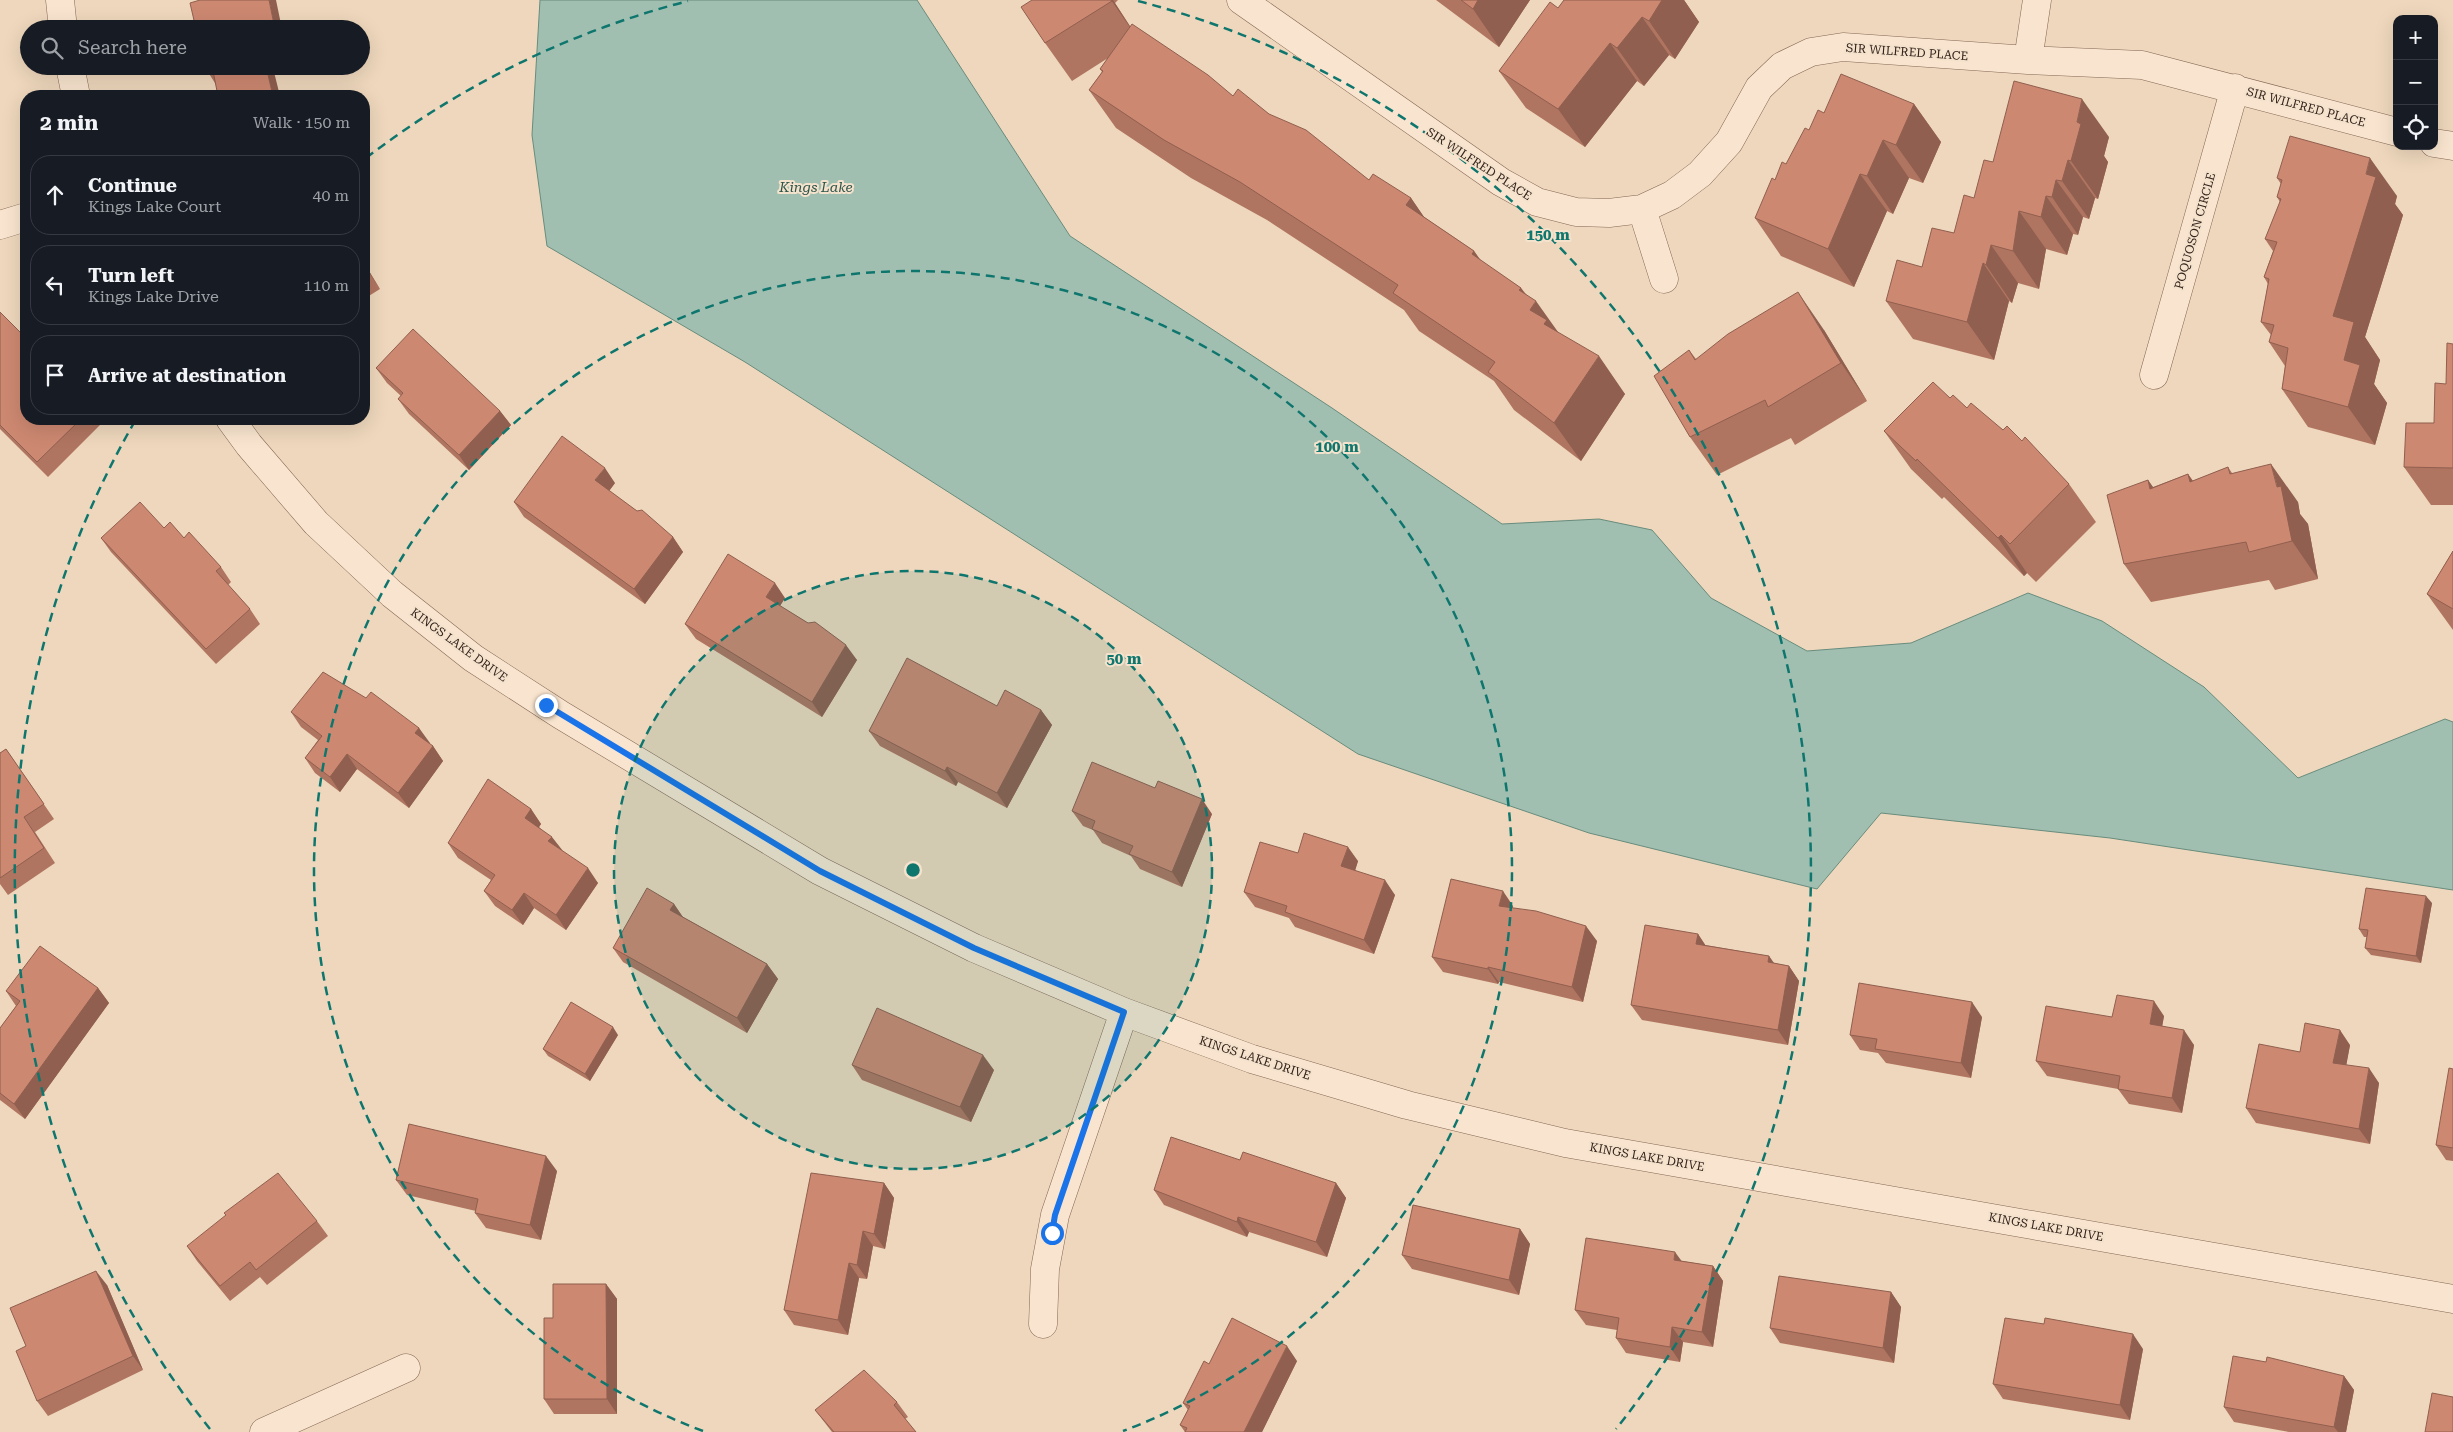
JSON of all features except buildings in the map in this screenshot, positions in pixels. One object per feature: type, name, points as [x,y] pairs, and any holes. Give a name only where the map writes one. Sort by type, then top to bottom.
[{"type":"street","points":[[60,0],[62,20]]},
{"type":"street","name":"SIR WILFRED PLACE","points":[[1241,0],[1501,182],[1537,202],[1576,212],[1609,214],[1642,209],[1672,195],[1700,174],[1729,142],[1759,88],[1782,66],[1811,52],[1843,47],[2028,60],[2142,65],[2393,131]]},
{"type":"street","points":[[2028,60],[2038,0]]},
{"type":"street","points":[[72,75],[75,90]]},
{"type":"street","name":"POQUOSON CIRCLE","points":[[2154,375],[2235,88]]},
{"type":"street","points":[[2438,144],[2453,146]]},
{"type":"street","points":[[1642,209],[1664,279]]},
{"type":"street","points":[[0,225],[20,219]]},
{"type":"street","name":"KINGS LAKE DRIVE","points":[[234,425],[249,445],[316,522],[392,594],[474,658],[561,715],[820,871],[974,948],[1124,1012],[1252,1059],[1407,1105],[1565,1143],[2453,1299]]},
{"type":"street","points":[[1043,1324],[1045,1270],[1055,1215],[1124,1012]]},
{"type":"street","points":[[264,1432],[406,1368]]},
{"type":"water","name":"Kings Lake","points":[[540,0],[917,0],[1070,236],[1332,408],[1502,524],[1599,519],[1652,530],[1711,598],[1807,651],[1911,643],[2028,593],[2102,621],[2204,687],[2298,778],[2445,719],[2453,722],[2453,890],[2110,838],[1881,813],[1817,889],[1589,833],[1358,754],[745,362],[547,246],[532,135]]},
{"type":"route","points":[[546,705],[820,871],[974,948],[1124,1012],[1055,1215],[1052,1233]]}]
